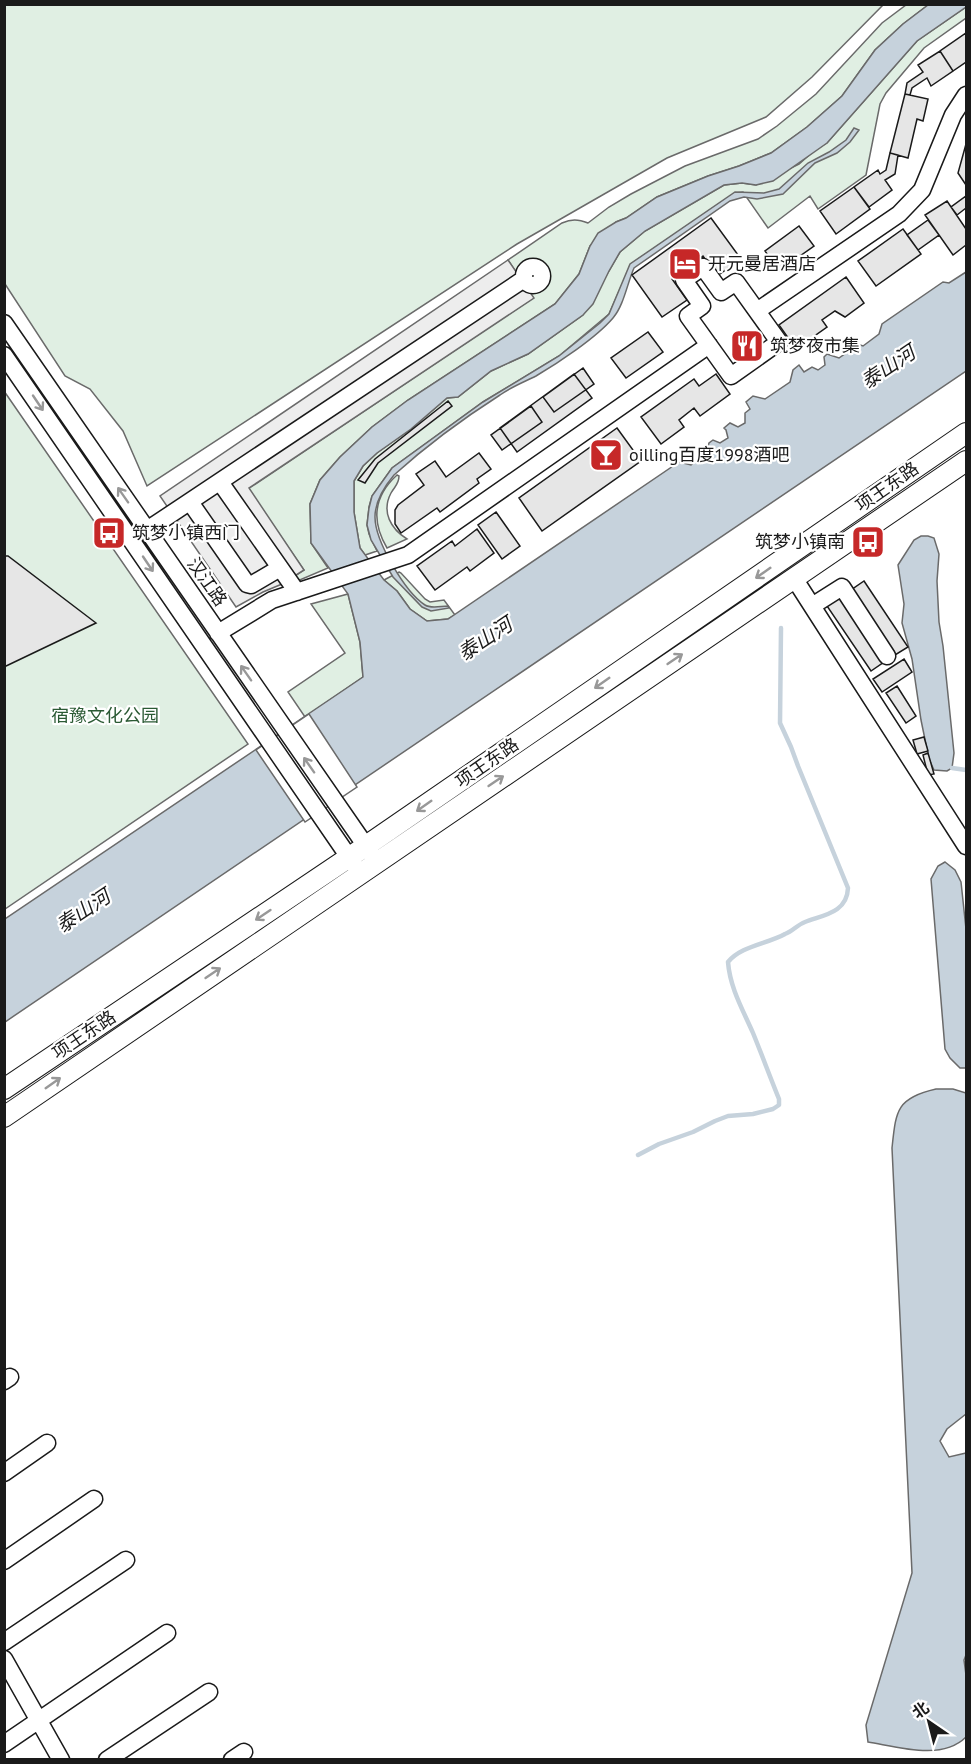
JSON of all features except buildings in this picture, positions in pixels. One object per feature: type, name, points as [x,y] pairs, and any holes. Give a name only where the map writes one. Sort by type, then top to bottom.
[{"type":"main road","name":"项王东路","points":[[4,1117],[368,861],[966,433]]},
{"type":"main road","name":"项王东路","points":[[4,1089],[349,857],[368,861],[966,461]]},
{"type":"street","points":[[757,311],[899,214],[910,203],[922,190],[953,115],[966,95]]},
{"type":"street","points":[[703,267],[721,292],[736,282],[778,342],[731,376],[709,345],[688,316],[702,306],[684,280],[703,267]]},
{"type":"street","points":[[147,530],[524,279]]},
{"type":"street","name":"汉江路","points":[[4,323],[340,809],[368,861]]},
{"type":"street","points":[[218,633],[272,600],[408,555],[709,345]]},
{"type":"street","points":[[4,355],[349,857]]},
{"type":"street","points":[[220,482],[280,568],[304,590]]},
{"type":"street","points":[[190,502],[247,584],[251,585],[280,568]]},
{"type":"street","points":[[794,578],[966,846]]},
{"type":"street","points":[[812,606],[842,587],[887,656]]},
{"type":"street","points":[[4,1473],[47,1443]]},
{"type":"street","points":[[4,1561],[94,1499]]},
{"type":"street","points":[[4,1642],[126,1560]]},
{"type":"street","points":[[4,1744],[167,1633]]},
{"type":"street","points":[[4,1659],[61,1760]]},
{"type":"street","points":[[107,1760],[209,1692]]},
{"type":"green space","points":[[4,5],[883,5],[812,77],[766,117],[667,158],[517,244],[147,486],[123,431],[90,389],[65,376],[5,284]]},
{"type":"green space","points":[[906,5],[928,5],[875,50],[842,96],[807,127],[771,153],[657,197],[616,222],[590,246],[579,274],[555,304],[408,400],[372,427],[340,457],[320,480],[310,504],[311,543],[328,568],[295,582],[292,578],[304,570],[248,489],[533,298],[508,260],[562,223],[575,220],[588,223],[631,194],[685,166],[758,139],[816,94],[882,23]]},
{"type":"green space","points":[[966,7],[966,18],[924,48],[886,93],[880,104],[866,175],[818,209],[810,196],[768,228],[743,192],[735,193],[631,264],[609,314],[559,356],[483,402],[392,468],[372,496],[367,525],[377,551],[365,555],[360,548],[354,512],[354,481],[363,466],[377,453],[411,429],[447,398],[458,397],[491,371],[528,354],[583,315],[620,252],[645,231],[724,185],[742,183],[756,185],[799,164],[816,149],[827,143],[917,41]]},
{"type":"green space","name":"宿豫文化公园","points":[[4,391],[248,744],[5,909],[4,909]]},
{"type":"green space","points":[[397,475],[399,476],[398,481],[388,500],[387,513],[392,525],[407,539],[387,548],[378,528],[377,510],[383,492]]},
{"type":"green space","points":[[399,572],[425,599],[430,602],[444,600],[455,615],[448,619],[427,621],[410,609],[397,591],[384,580]]},
{"type":"green space","points":[[348,594],[360,642],[363,677],[305,717],[288,692],[345,653],[311,604]]},
{"type":"shaded area","points":[[508,260],[534,298],[249,488],[304,570],[236,607],[160,496]]},
{"type":"water","name":"泰山河","points":[[928,5],[966,5],[966,7],[917,41],[827,143],[773,181],[756,185],[742,183],[724,185],[645,231],[620,252],[593,304],[583,315],[528,354],[491,371],[458,397],[447,398],[363,466],[354,481],[354,512],[360,548],[410,609],[427,621],[448,619],[679,462],[691,465],[706,453],[709,443],[713,440],[720,443],[728,438],[724,428],[730,423],[738,427],[745,423],[745,413],[750,409],[746,402],[753,396],[765,399],[790,382],[793,370],[799,365],[804,372],[812,367],[818,370],[825,365],[824,357],[827,354],[839,358],[846,353],[847,345],[852,342],[863,346],[879,334],[882,324],[943,282],[949,283],[966,272],[966,371],[5,1022],[5,919],[363,677],[360,642],[348,594],[311,543],[310,504],[320,480],[340,457],[372,427],[408,400],[555,304],[579,274],[598,233],[657,197],[771,153],[807,127],[842,96],[875,50]]},
{"type":"water","points":[[854,128],[859,130],[850,142],[837,153],[815,163],[783,194],[757,199],[744,197],[730,201],[634,268],[617,313],[597,334],[555,364],[509,389],[473,413],[394,475],[378,500],[375,511],[376,527],[392,565],[417,598],[427,606],[448,606],[449,608],[431,611],[422,607],[393,577],[371,540],[367,525],[372,496],[392,468],[483,402],[559,356],[600,323],[609,314],[630,264],[735,192],[764,193],[779,189],[808,163],[846,140]]},
{"type":"water","points":[[921,536],[934,538],[939,554],[937,581],[939,622],[954,753],[952,768],[947,771],[934,770],[929,759],[912,659],[902,623],[904,604],[898,565],[914,540]]},
{"type":"water","points":[[945,862],[955,870],[961,882],[966,929],[966,1068],[960,1068],[945,1049],[931,879],[938,866]]},
{"type":"water","points":[[936,1089],[953,1089],[966,1093],[966,1414],[947,1429],[940,1441],[949,1457],[966,1453],[966,1655],[964,1660],[966,1737],[945,1749],[919,1750],[868,1742],[866,1725],[912,1573],[893,1135],[900,1108],[913,1097]]},
{"type":"pier","points":[[309,714],[357,787],[305,822],[256,750]]},
{"type":"waterway","points":[[638,1155],[728,1116],[753,1114],[773,1109],[779,1105],[779,1099],[734,990],[728,962],[740,952],[778,937],[802,923],[833,912],[839,908],[847,896],[848,888],[780,723],[781,628]]},
{"type":"waterway","points":[[952,768],[966,770]]},
{"type":"place","name":"开元曼居酒店","points":[[685,264]]},
{"type":"place","name":"筑梦夜市集","points":[[747,346]]},
{"type":"place","name":"oilling百度1998酒吧","points":[[606,455]]},
{"type":"place","name":"筑梦小镇西门","points":[[109,533]]},
{"type":"place","name":"筑梦小镇南","points":[[868,542]]}]
